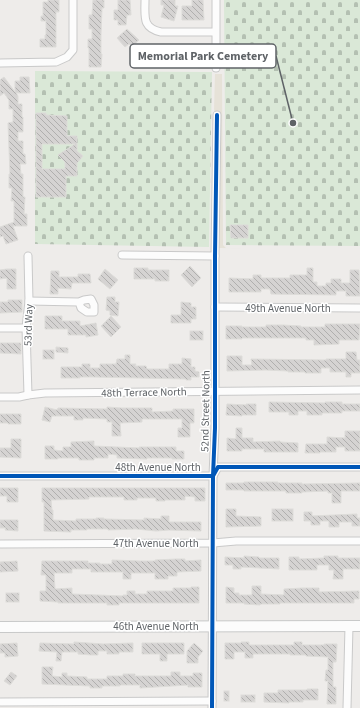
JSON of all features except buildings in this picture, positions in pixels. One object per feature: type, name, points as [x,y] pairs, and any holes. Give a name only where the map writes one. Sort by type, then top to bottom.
[{"type":"street","points":[[0,63],[56,62],[67,57],[72,50],[73,0]]},
{"type":"street","points":[[145,0],[145,17],[147,25],[154,30],[161,32],[215,32]]},
{"type":"street","points":[[216,0],[216,68]]},
{"type":"street","name":"52nd Street North","points":[[212,704],[212,476],[215,428],[217,115]]},
{"type":"street","points":[[122,255],[215,256]]},
{"type":"street","name":"53rd Way","points":[[28,256],[29,301],[26,328],[28,395]]},
{"type":"street","points":[[29,301],[79,302]]},
{"type":"street","name":"49th Avenue North","points":[[216,308],[360,308]]},
{"type":"street","points":[[0,328],[26,328]]},
{"type":"street","name":"48th Terrace North","points":[[0,397],[19,397],[44,393],[360,390]]},
{"type":"street","name":"48th Avenue North","points":[[0,476],[212,476],[218,467],[360,467]]},
{"type":"street","name":"47th Avenue North","points":[[0,544],[360,541]]},
{"type":"street","points":[[347,708],[349,626]]},
{"type":"street","name":"46th Avenue North","points":[[0,627],[360,626]]},
{"type":"street","points":[[0,702],[212,704]]},
{"type":"shaded area","points":[[215,74],[222,74],[223,245],[226,248],[360,249],[218,248],[220,112],[214,111]]},
{"type":"green space","points":[[224,0],[360,0],[360,246],[226,245]]},
{"type":"green space","points":[[35,71],[212,72],[209,247],[35,244]]},
{"type":"cycle path","points":[[212,708],[217,115]]},
{"type":"cycle path","points":[[0,476],[213,476],[218,467],[360,467]]},
{"type":"place","name":"Memorial Park Cemetery","points":[[293,123]]}]
